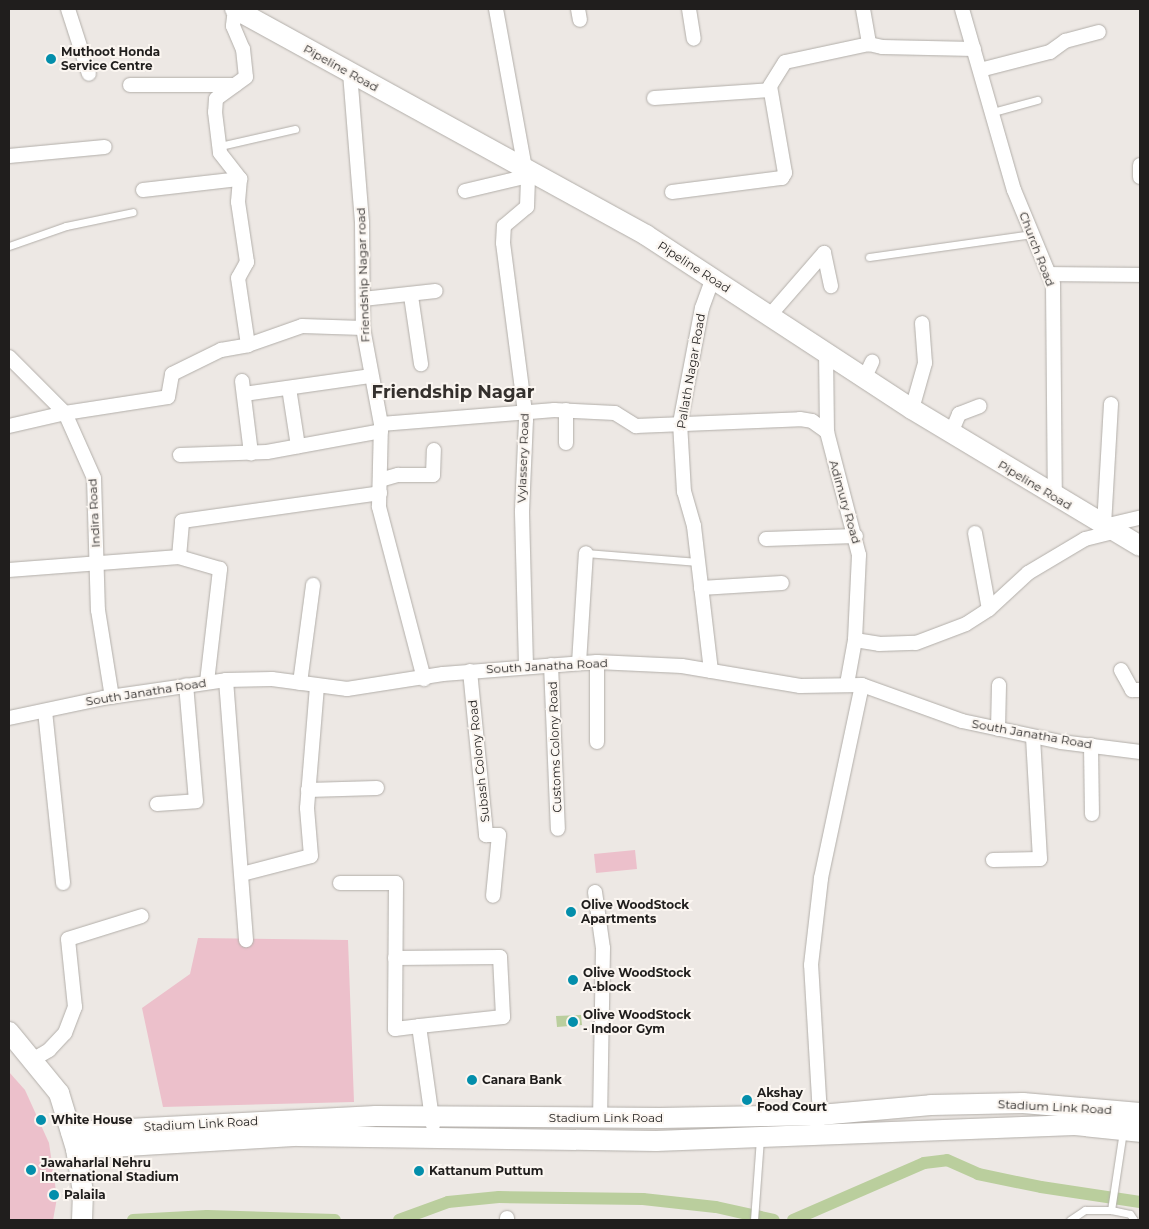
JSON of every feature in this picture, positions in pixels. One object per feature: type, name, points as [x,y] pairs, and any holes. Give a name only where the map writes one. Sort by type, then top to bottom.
[{"type":"street","points":[[68,9],[89,74]]},
{"type":"street","points":[[235,9],[233,26],[243,48],[246,76],[216,99],[220,153],[240,179],[238,202],[248,262],[238,278],[248,345]]},
{"type":"street","name":"Pipeline Road","points":[[235,9],[527,172],[646,235],[712,281],[771,314],[826,351],[869,369],[912,409],[1055,497],[1140,546]]},
{"type":"street","name":"Vylassery Road","points":[[496,9],[527,172],[527,207],[504,226],[503,243],[525,410],[522,511],[526,666]]},
{"type":"street","points":[[689,9],[694,40]]},
{"type":"street","points":[[863,9],[870,44]]},
{"type":"street","name":"Church Road","points":[[962,9],[1014,190],[1053,284],[1055,497]]},
{"type":"street","points":[[980,70],[1050,52],[1065,41],[1099,32]]},
{"type":"street","points":[[672,192],[782,178],[785,173],[770,90],[785,62],[870,44],[882,48],[974,49]]},
{"type":"street","name":"Friendship Nagar road","points":[[350,73],[362,222],[363,328],[370,376],[381,427],[379,507],[424,679]]},
{"type":"street","points":[[130,85],[235,85]]},
{"type":"street","points":[[654,98],[770,90]]},
{"type":"street","points":[[9,156],[105,148]]},
{"type":"street","points":[[1140,165],[1140,177]]},
{"type":"street","points":[[465,191],[527,172]]},
{"type":"street","points":[[143,190],[240,179]]},
{"type":"street","points":[[771,314],[824,253],[831,286]]},
{"type":"street","points":[[1049,274],[1140,275]]},
{"type":"street","name":"Pallath Nagar Road","points":[[711,671],[694,526],[684,492],[680,423],[702,308],[712,281]]},
{"type":"street","points":[[363,299],[411,296],[436,291]]},
{"type":"street","points":[[411,296],[421,364]]},
{"type":"street","points":[[912,409],[925,363],[922,322]]},
{"type":"street","points":[[9,426],[65,413],[122,406],[168,397],[172,374],[221,350],[248,345],[302,326],[363,328]]},
{"type":"street","name":"Adimury Road","points":[[826,351],[827,432],[860,555],[854,640],[847,684]]},
{"type":"street","name":"Indira Road","points":[[9,357],[65,413],[94,478],[98,610],[112,697]]},
{"type":"street","points":[[251,453],[243,388],[289,388],[370,376]]},
{"type":"street","points":[[289,388],[298,446]]},
{"type":"street","points":[[1109,529],[1111,404]]},
{"type":"street","points":[[951,433],[959,414],[980,406]]},
{"type":"street","points":[[180,456],[251,453],[298,446],[381,427],[525,410],[615,413],[636,426],[800,419],[812,421],[827,432]]},
{"type":"street","points":[[566,410],[566,443]]},
{"type":"street","points":[[179,557],[182,521],[380,487],[398,475],[433,475],[434,450]]},
{"type":"street","points":[[854,640],[879,644],[916,643],[966,624],[989,609],[1028,572],[1084,540],[1140,518]]},
{"type":"street","points":[[975,533],[989,609]]},
{"type":"street","points":[[766,539],[856,536]]},
{"type":"street","points":[[579,663],[586,553]]},
{"type":"street","points":[[9,570],[179,557],[220,569],[207,682]]},
{"type":"street","points":[[701,588],[782,583]]},
{"type":"street","points":[[300,683],[313,585]]},
{"type":"street","points":[[597,662],[597,742]]},
{"type":"street","name":"South Janatha Road","points":[[9,718],[112,697],[226,680],[272,679],[347,689],[470,671],[597,662],[711,671],[800,686],[862,685],[962,721],[1033,737],[1140,752]]},
{"type":"street","name":"Customs Colony Road","points":[[551,665],[558,829]]},
{"type":"street","points":[[1121,670],[1132,690],[1140,690]]},
{"type":"street","name":"Subash Colony Road","points":[[470,671],[486,835],[499,835],[493,896]]},
{"type":"street","points":[[226,680],[246,940]]},
{"type":"street","points":[[157,804],[196,801],[186,685]]},
{"type":"street","points":[[813,1136],[820,1115],[811,964],[821,878],[862,685]]},
{"type":"street","points":[[242,874],[311,856],[308,790],[317,686]]},
{"type":"street","points":[[998,729],[999,686]]},
{"type":"street","points":[[45,711],[63,883]]},
{"type":"street","points":[[993,860],[1040,859],[1033,737]]},
{"type":"street","points":[[1091,745],[1092,814]]},
{"type":"street","points":[[308,790],[377,788]]},
{"type":"street","points":[[340,883],[396,883],[395,958],[395,1030],[503,1017],[500,957],[395,958]]},
{"type":"street","points":[[595,892],[603,948],[599,1140]]},
{"type":"street","points":[[32,1060],[49,1050],[65,1033],[75,1007],[68,939],[142,916]]},
{"type":"street","points":[[419,1026],[434,1138]]},
{"type":"street","points":[[9,1032],[59,1093],[73,1140],[83,1192],[82,1220]]},
{"type":"street","name":"Stadium Link Road","points":[[73,1140],[376,1116],[600,1118],[820,1115],[931,1105],[1023,1103],[1140,1113]]},
{"type":"street","name":"Stadium Link Road","points":[[73,1140],[298,1136],[759,1144],[813,1136],[885,1130],[1075,1125],[1131,1131]]},
{"type":"lane","points":[[992,112],[1037,100]]},
{"type":"lane","points":[[220,146],[295,129]]},
{"type":"lane","points":[[9,246],[66,226],[133,212]]},
{"type":"lane","points":[[869,257],[1032,234]]},
{"type":"lane","points":[[586,553],[698,562]]},
{"type":"lane","points":[[1112,1210],[1112,1195],[1131,1131]]},
{"type":"lane","points":[[754,1220],[759,1144]]},
{"type":"lane","points":[[1070,1220],[1085,1210],[1112,1210],[1130,1214],[1134,1220]]},
{"type":"shaded area","points":[[635,850],[637,869],[596,873],[594,854]]},
{"type":"shaded area","points":[[198,938],[348,940],[354,1102],[163,1107],[142,1008],[190,974]]},
{"type":"shaded area","points":[[581,1015],[582,1025],[557,1027],[556,1016]]},
{"type":"shaded area","name":"Jawaharlal Nehru International Stadium","points":[[9,1072],[25,1090],[49,1143],[57,1198],[53,1220],[9,1220]]},
{"type":"waterway","points":[[793,1220],[924,1163],[947,1160],[978,1174],[1041,1187],[1140,1202]]},
{"type":"waterway","points":[[399,1220],[448,1202],[499,1197],[643,1199],[716,1207],[774,1220]]},
{"type":"waterway","points":[[133,1220],[207,1216],[335,1220]]},
{"type":"place","name":"Muthoot Honda Service Centre","points":[[51,59]]},
{"type":"place","name":"Olive WoodStock Apartments","points":[[571,912]]},
{"type":"place","name":"Olive WoodStock A-block","points":[[573,980]]},
{"type":"place","name":"Olive WoodStock - Indoor Gym","points":[[573,1022]]},
{"type":"place","name":"Canara Bank","points":[[472,1080]]},
{"type":"place","name":"Akshay Food Court","points":[[747,1100]]},
{"type":"place","name":"White House","points":[[41,1120]]},
{"type":"place","name":"Jawaharlal Nehru International Stadium","points":[[31,1170]]},
{"type":"place","name":"Kattanum Puttum","points":[[419,1171]]},
{"type":"place","name":"Palaila","points":[[54,1195]]},
{"type":"district","name":"Friendship Nagar","points":[[453,392]]}]
